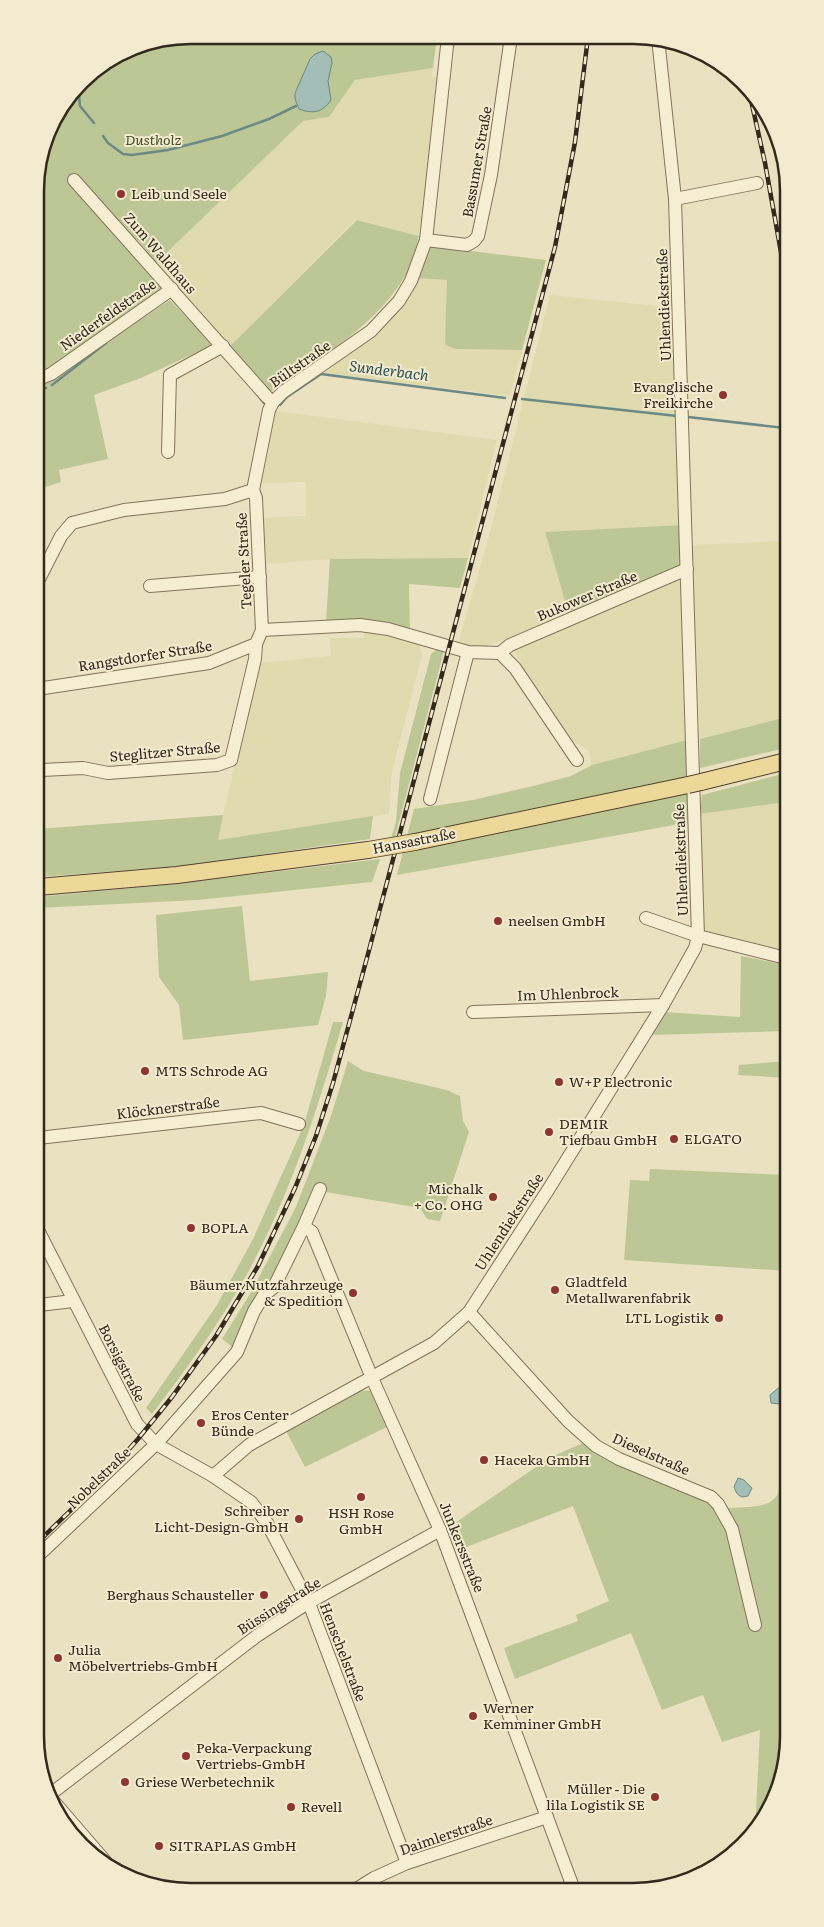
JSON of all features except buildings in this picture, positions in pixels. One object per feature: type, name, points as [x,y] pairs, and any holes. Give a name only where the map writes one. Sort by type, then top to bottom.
[{"type":"main road","name":"Hansastraße","points":[[44,886],[177,875],[368,850],[415,842],[694,783],[780,762]]},
{"type":"street","name":"Bültstraße","points":[[253,490],[269,410],[273,402],[283,392],[371,331],[398,301],[411,281],[426,240],[447,44]]},
{"type":"street","name":"Bassumer Straße","points":[[426,240],[466,245],[474,241],[478,236],[491,175],[510,44]]},
{"type":"street","name":"Uhlendiekstraße","points":[[213,1476],[249,1445],[434,1343],[469,1312],[664,1005],[695,948],[698,936],[675,199],[659,47]]},
{"type":"street","name":"Zum Waldhaus","points":[[74,180],[273,402]]},
{"type":"street","points":[[675,199],[757,183]]},
{"type":"street","name":"Niederfeldstraße","points":[[44,377],[51,374],[172,289]]},
{"type":"street","points":[[168,452],[170,375],[223,346]]},
{"type":"street","points":[[44,569],[61,536],[72,523],[124,510],[225,499],[253,490]]},
{"type":"street","name":"Tegeler Straße","points":[[253,490],[256,498],[262,630]]},
{"type":"street","name":"Bukower Straße","points":[[500,653],[510,645],[687,569]]},
{"type":"street","points":[[150,586],[260,577]]},
{"type":"street","points":[[256,644],[262,630],[360,625],[388,629],[468,652],[500,653],[515,668],[577,760]]},
{"type":"street","name":"Rangstdorfer Straße","points":[[44,688],[209,663],[256,644]]},
{"type":"street","name":"Steglitzer Straße","points":[[44,770],[83,768],[108,773],[217,765],[231,760],[255,659],[256,644]]},
{"type":"street","points":[[430,799],[468,652]]},
{"type":"street","points":[[646,918],[698,936],[780,956]]},
{"type":"street","name":"Im Uhlenbrock","points":[[473,1012],[664,1005]]},
{"type":"street","name":"Klöcknerstraße","points":[[44,1137],[261,1113],[299,1124]]},
{"type":"street","name":"Nobelstraße","points":[[44,1550],[156,1444],[237,1352],[254,1311],[264,1295],[274,1287],[320,1189]]},
{"type":"street","name":"Junkersstraße","points":[[304,1226],[312,1232],[372,1378],[440,1530],[572,1883]]},
{"type":"street","name":"Borsigstraße","points":[[44,1242],[132,1416],[144,1433],[156,1444],[213,1476]]},
{"type":"street","points":[[44,1304],[73,1301]]},
{"type":"street","name":"Dieselstraße","points":[[469,1312],[568,1421],[596,1446],[619,1459],[711,1497],[718,1504],[732,1528],[754,1625]]},
{"type":"street","name":"Henschelstraße","points":[[213,1476],[251,1502],[267,1523],[308,1603],[407,1863]]},
{"type":"street","name":"Büssingstraße","points":[[55,1791],[258,1634],[308,1603],[440,1530]]},
{"type":"street","name":"Daimlerstraße","points":[[366,1883],[407,1863],[547,1817]]},
{"type":"shaded area","points":[[433,68],[432,77],[440,77],[419,236],[356,219],[229,347],[156,263],[303,121],[329,117],[355,80]]},
{"type":"shaded area","points":[[418,278],[447,279],[456,349],[522,350],[510,396],[323,373],[353,352],[394,316]]},
{"type":"shaded area","points":[[550,295],[676,308],[683,525],[545,533],[569,615],[487,646],[472,647],[458,644],[489,536]]},
{"type":"shaded area","points":[[276,411],[497,440],[468,558],[330,559],[263,564],[260,518],[306,516],[306,482],[262,483]]},
{"type":"shaded area","points":[[780,541],[780,718],[700,739],[692,545]]},
{"type":"shaded area","points":[[675,577],[681,579],[687,740],[592,765],[589,751],[566,737],[514,652],[517,646]]},
{"type":"shaded area","points":[[364,630],[401,640],[414,641],[420,646],[422,655],[392,771],[389,814],[217,840],[259,663],[331,656],[330,638],[363,638]]},
{"type":"shaded area","points":[[780,803],[780,951],[708,935],[703,929],[700,814]]},
{"type":"green space","name":"Dustholz","points":[[181,44],[436,44],[433,68],[355,80],[329,117],[303,121],[156,263],[138,240],[128,247],[161,285],[161,291],[58,366],[44,372],[45,172],[49,153],[59,126],[74,101],[101,74],[135,55],[162,47]]},
{"type":"green space","points":[[357,220],[419,236],[409,269],[397,289],[365,323],[328,352],[270,392],[229,347]]},
{"type":"green space","points":[[430,246],[546,260],[522,350],[456,349],[445,345],[447,280],[418,278]]},
{"type":"green space","points":[[170,300],[213,345],[141,378],[94,395],[108,459],[59,470],[61,482],[44,487],[44,380],[56,375]]},
{"type":"green space","points":[[683,525],[683,559],[678,567],[569,615],[545,532]]},
{"type":"green space","points":[[468,558],[460,588],[409,584],[410,631],[326,622],[330,559]]},
{"type":"green space","points":[[445,647],[393,845],[389,846],[396,821],[400,773],[431,654]]},
{"type":"green space","points":[[780,719],[780,749],[700,768],[700,739]]},
{"type":"green space","points":[[687,740],[691,822],[397,875],[414,809],[473,800],[537,785],[571,776],[592,765]]},
{"type":"green space","points":[[780,775],[780,803],[700,814],[702,795]]},
{"type":"green space","points":[[223,815],[218,840],[373,816],[370,839],[183,866],[44,876],[44,828]]},
{"type":"green space","points":[[380,859],[372,882],[197,900],[44,908],[44,896],[173,884]]},
{"type":"green space","points":[[242,906],[250,981],[328,972],[326,996],[318,1025],[183,1040],[179,1005],[159,977],[156,915]]},
{"type":"green space","points":[[741,956],[780,964],[780,1031],[650,1035],[664,1012],[740,1017]]},
{"type":"green space","points":[[333,1022],[343,1022],[304,1145],[281,1205],[242,1283],[193,1359],[152,1414],[146,1408],[217,1305],[253,1239],[304,1125]]},
{"type":"green space","points":[[348,1061],[364,1071],[447,1090],[460,1096],[463,1121],[469,1132],[440,1221],[427,1219],[420,1208],[320,1191],[236,1350],[222,1339],[250,1294],[296,1207],[331,1116]]},
{"type":"green space","points":[[780,1062],[780,1078],[738,1075],[739,1065]]},
{"type":"green space","points":[[650,1169],[780,1175],[780,1271],[624,1260],[630,1180],[649,1181]]},
{"type":"green space","points":[[358,1390],[371,1391],[389,1426],[305,1467],[285,1429]]},
{"type":"green space","points":[[583,1443],[609,1460],[698,1495],[715,1508],[729,1532],[750,1630],[757,1624],[727,1508],[757,1506],[767,1503],[774,1499],[780,1488],[780,1746],[775,1774],[769,1792],[756,1817],[760,1730],[722,1742],[703,1695],[662,1710],[631,1633],[515,1679],[504,1648],[578,1621],[576,1615],[609,1601],[573,1506],[456,1551],[449,1527],[549,1458]]},
{"type":"water","points":[[323,51],[331,57],[332,63],[328,81],[331,100],[321,110],[309,112],[299,109],[295,93],[310,59],[315,54]]},
{"type":"water","points":[[780,1387],[780,1404],[771,1403],[770,1395]]},
{"type":"water","points":[[738,1478],[744,1480],[752,1488],[748,1496],[742,1497],[736,1492],[734,1487]]},
{"type":"waterway","points":[[79,96],[80,106],[94,123]]},
{"type":"waterway","points":[[103,136],[108,143],[123,154],[132,155],[168,150],[222,136],[269,119],[296,106]]},
{"type":"waterway","name":"Sunderbach","points":[[52,385],[106,343]]},
{"type":"waterway","name":"Sunderbach","points":[[280,405],[287,397],[321,374],[505,398]]},
{"type":"waterway","name":"Sunderbach","points":[[260,398],[264,403]]},
{"type":"waterway","name":"Sunderbach","points":[[522,399],[677,416]]},
{"type":"waterway","name":"Sunderbach","points":[[688,417],[780,427]]},
{"type":"railway","points":[[44,1536],[99,1483],[138,1439],[172,1397],[216,1336],[258,1266],[295,1188],[316,1136],[333,1083],[368,954],[555,247],[575,142],[587,44]]},
{"type":"railway","points":[[752,104],[780,247]]},
{"type":"place","name":"Leib und Seele","points":[[121,194]]},
{"type":"place","name":"Evanglische Freikirche","points":[[723,395]]},
{"type":"place","name":"neelsen GmbH","points":[[498,921]]},
{"type":"place","name":"MTS Schrode AG","points":[[145,1071]]},
{"type":"place","name":"W+P Electronic","points":[[559,1082]]},
{"type":"place","name":"DEMIR Tiefbau GmbH","points":[[549,1132]]},
{"type":"place","name":"ELGATO","points":[[674,1139]]},
{"type":"place","name":"Michalk + Co. OHG","points":[[493,1197]]},
{"type":"place","name":"BOPLA","points":[[191,1228]]},
{"type":"place","name":"Gladtfeld Metallwarenfabrik","points":[[555,1290]]},
{"type":"place","name":"Bäumer Nutzfahrzeuge & Spedition","points":[[353,1293]]},
{"type":"place","name":"LTL Logistik","points":[[719,1318]]},
{"type":"place","name":"Eros Center Bünde","points":[[201,1423]]},
{"type":"place","name":"Haceka GmbH","points":[[484,1460]]},
{"type":"place","name":"HSH Rose GmbH","points":[[361,1497]]},
{"type":"place","name":"Schreiber Licht-Design-GmbH","points":[[299,1519]]},
{"type":"place","name":"Berghaus Schausteller","points":[[264,1595]]},
{"type":"place","name":"Julia Möbelvertriebs-GmbH","points":[[58,1658]]},
{"type":"place","name":"Werner Kemminer GmbH","points":[[473,1716]]},
{"type":"place","name":"Peka-Verpackung Vertriebs-GmbH","points":[[186,1756]]},
{"type":"place","name":"Griese Werbetechnik","points":[[125,1782]]},
{"type":"place","name":"Müller - Die lila Logistik SE","points":[[655,1797]]},
{"type":"place","name":"Revell","points":[[291,1807]]},
{"type":"place","name":"SITRAPLAS GmbH","points":[[159,1846]]}]
